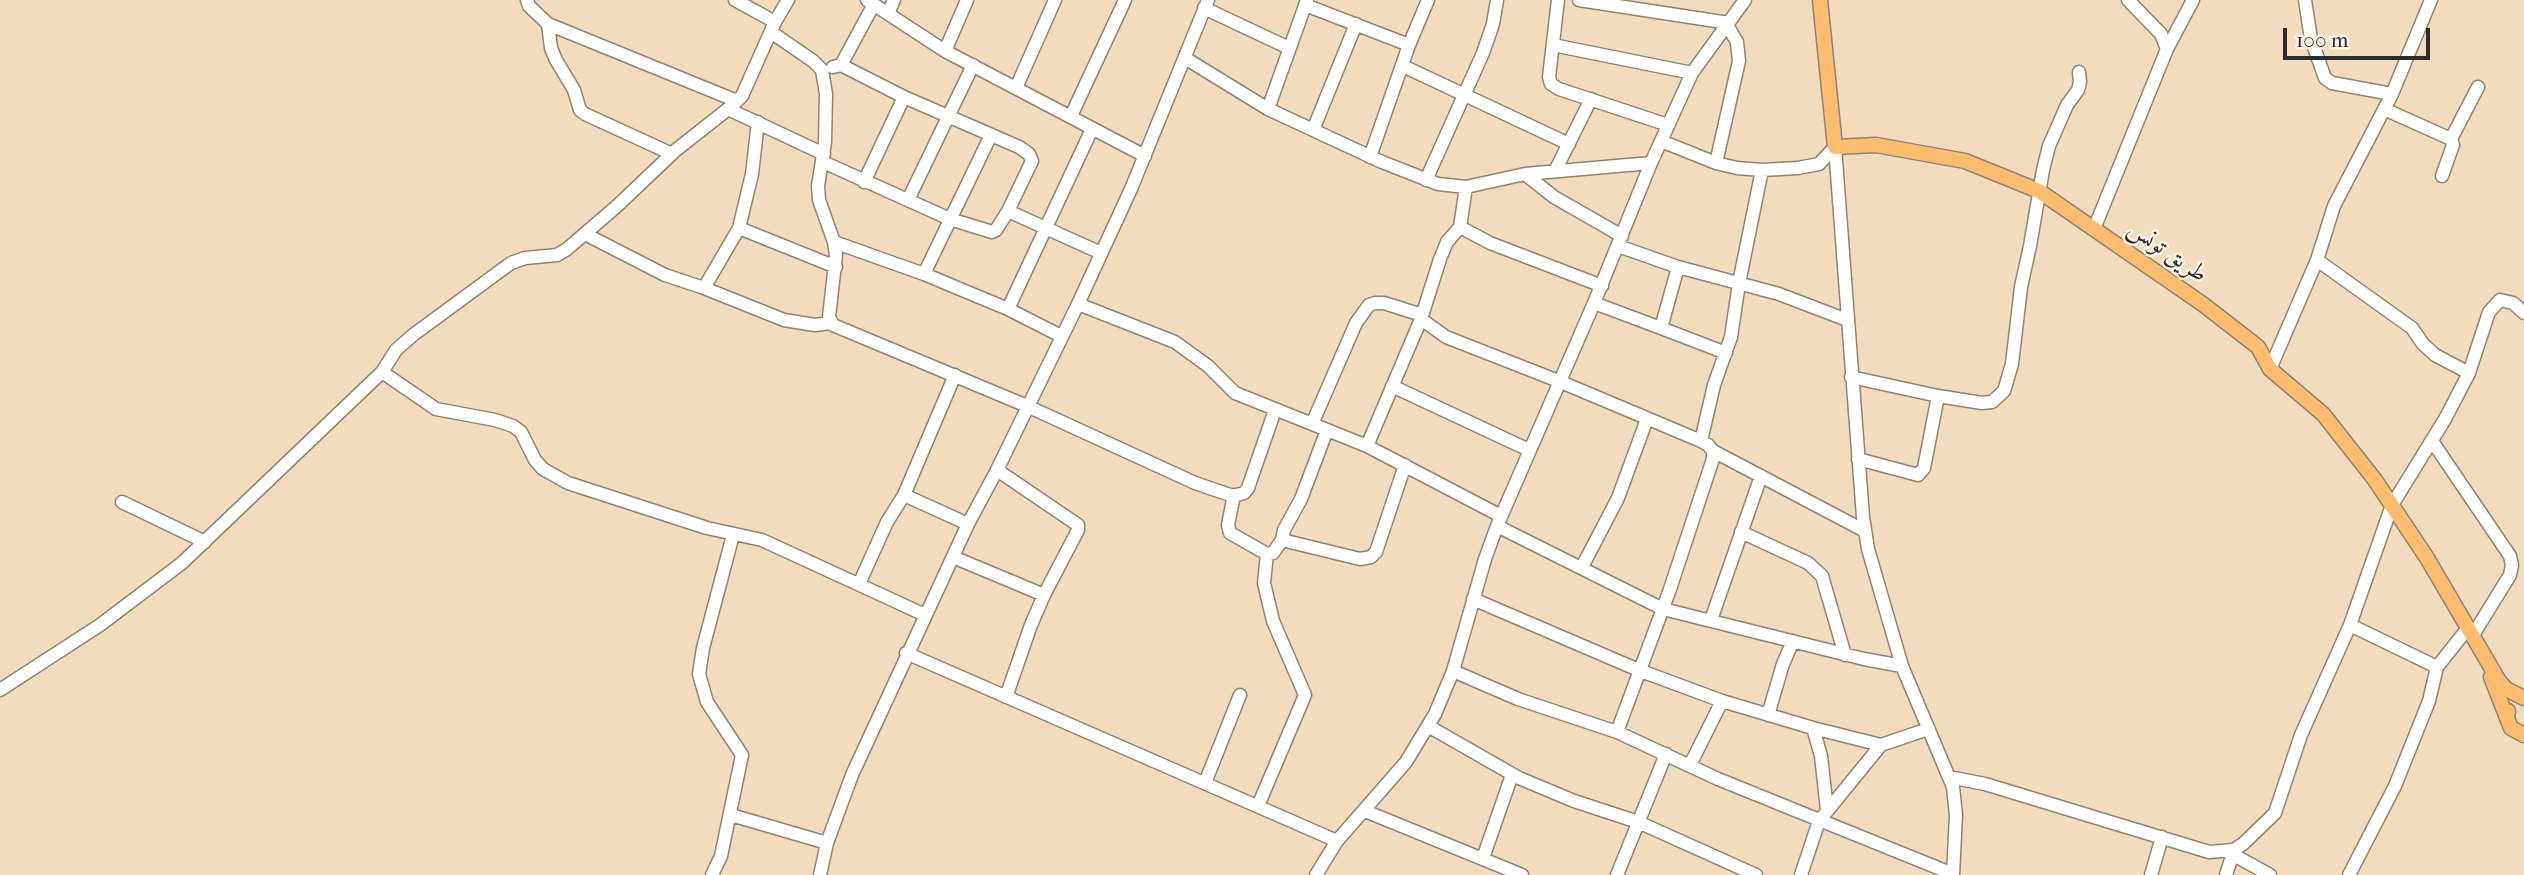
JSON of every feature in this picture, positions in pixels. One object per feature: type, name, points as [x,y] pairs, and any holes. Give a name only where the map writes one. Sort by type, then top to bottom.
[{"type":"main road","points":[[1820,0],[1835,147]]},
{"type":"main road","name":"طريق تونس","points":[[1835,147],[1876,145],[1965,161],[2039,191],[2204,305],[2258,347],[2270,369],[2323,414],[2392,505],[2499,681],[2506,689],[2524,698]]},
{"type":"main road","name":"طريق تونس","points":[[2473,635],[2507,718],[2521,737]]},
{"type":"main road","name":"طريق تونس","points":[[2507,718],[2510,707],[2524,698]]},
{"type":"street","points":[[527,0],[529,6],[548,24],[733,105],[864,182],[950,219],[992,232],[996,230],[1032,161],[1029,154],[841,65],[821,70]]},
{"type":"street","points":[[735,0],[773,27],[821,70],[826,94],[824,158],[818,200],[834,242],[836,267],[831,323]]},
{"type":"street","points":[[0,690],[100,625],[182,563],[382,372],[396,350],[413,335],[498,271],[525,258],[557,255],[585,234],[672,154],[733,105],[754,72],[788,0]]},
{"type":"street","points":[[888,14],[894,0]]},
{"type":"street","points":[[945,51],[967,0]]},
{"type":"street","points":[[1016,88],[1055,0]]},
{"type":"street","points":[[1071,116],[1125,0]]},
{"type":"street","points":[[1370,157],[1409,45],[1428,0]]},
{"type":"street","points":[[1426,180],[1483,53],[1493,24],[1497,0]]},
{"type":"street","points":[[1558,0],[1550,84],[1668,125]]},
{"type":"street","points":[[1579,0],[1609,2],[1728,24]]},
{"type":"street","points":[[1317,875],[1337,841],[1406,762],[1428,726],[1453,671],[1499,521],[1602,286],[1651,163],[1692,73],[1745,0]]},
{"type":"street","points":[[2128,0],[2161,34],[2167,49]]},
{"type":"street","points":[[2094,229],[2167,49],[2193,0]]},
{"type":"street","points":[[2305,0],[2311,39],[2325,78],[2332,83],[2392,94]]},
{"type":"street","points":[[2270,369],[2316,260],[2334,206],[2392,94],[2431,0]]},
{"type":"street","points":[[841,65],[871,2],[945,51],[1144,156]]},
{"type":"street","points":[[1268,108],[1306,2],[1409,45]]},
{"type":"street","points":[[820,875],[827,843],[852,775],[906,653],[1078,304],[1144,156],[1206,4],[1289,48]]},
{"type":"street","points":[[548,24],[555,60],[574,90],[580,110],[672,154]]},
{"type":"street","points":[[1313,130],[1356,24]]},
{"type":"street","points":[[1716,163],[1739,61],[1737,42],[1728,24]]},
{"type":"street","points":[[1553,45],[1692,73]]},
{"type":"street","points":[[1185,58],[1268,108],[1313,130],[1426,180],[1452,187],[1466,187],[1525,174],[1651,163]]},
{"type":"street","points":[[908,200],[973,65]]},
{"type":"street","points":[[1403,66],[1569,144]]},
{"type":"street","points":[[1851,377],[1982,403],[1992,402],[2004,391],[2012,364],[2021,287],[2049,146],[2067,105],[2077,90],[2079,72]]},
{"type":"street","points":[[2451,139],[2478,87]]},
{"type":"street","points":[[864,182],[905,97]]},
{"type":"street","points":[[1555,171],[1591,100]]},
{"type":"street","points":[[2384,109],[2451,139],[2454,145],[2442,176]]},
{"type":"street","points":[[704,288],[739,228],[752,174],[758,122]]},
{"type":"street","points":[[1008,309],[1093,129]]},
{"type":"street","points":[[924,274],[991,135]]},
{"type":"street","points":[[1661,141],[1716,163],[1762,170],[1798,169],[1819,164],[1835,147]]},
{"type":"street","points":[[1453,671],[1518,699],[1617,732],[1690,765],[1823,815],[1953,874],[1956,815],[1953,787],[1902,666],[1885,615],[1865,531],[1857,459],[1835,147]]},
{"type":"street","points":[[1701,441],[1714,385],[1731,337],[1762,170]]},
{"type":"street","points":[[1525,174],[1620,241],[1678,267],[1780,294],[1847,320]]},
{"type":"street","points":[[1367,446],[1421,317],[1447,242],[1460,227],[1466,187]]},
{"type":"street","points":[[1008,211],[1101,253]]},
{"type":"street","points":[[1460,227],[1490,243],[1602,286]]},
{"type":"street","points":[[739,228],[836,267]]},
{"type":"street","points":[[585,234],[665,275],[784,320],[815,325],[831,323],[1027,406],[1226,495],[1244,493],[1248,488],[1275,410]]},
{"type":"street","points":[[834,242],[924,274],[1008,309],[1060,336]]},
{"type":"street","points":[[2316,260],[2412,328],[2435,355],[2469,373]]},
{"type":"street","points":[[1661,328],[1678,267]]},
{"type":"street","points":[[2226,875],[2233,852],[2275,813],[2301,735],[2350,625],[2392,505],[2432,441],[2469,373],[2490,312],[2500,300],[2513,303],[2524,313]]},
{"type":"street","points":[[1312,424],[1356,323],[1369,306],[1384,303],[1421,317],[1446,337],[1701,441],[1713,451],[1865,531]]},
{"type":"street","points":[[1594,303],[1726,353]]},
{"type":"street","points":[[1078,304],[1175,342],[1208,366],[1235,393],[1367,446],[1405,465],[1499,521],[1663,608],[1845,655],[1902,666]]},
{"type":"street","points":[[382,372],[436,409],[513,426],[521,432],[534,460],[550,475],[598,494],[762,540],[925,615]]},
{"type":"street","points":[[859,584],[887,522],[904,495],[955,375]]},
{"type":"street","points":[[1391,386],[1529,450]]},
{"type":"street","points":[[1857,459],[1913,475],[1922,472],[1938,396]]},
{"type":"street","points":[[1582,567],[1618,498],[1647,419]]},
{"type":"street","points":[[1267,554],[1275,551],[1282,541],[1284,530],[1301,499],[1327,430]]},
{"type":"street","points":[[2349,875],[2395,786],[2426,710],[2437,667],[2473,635],[2510,575],[2512,565],[2510,556],[2432,441]]},
{"type":"street","points":[[1617,732],[1663,608],[1713,458],[1713,451]]},
{"type":"street","points":[[1282,541],[1360,559],[1371,557],[1376,552],[1405,465]]},
{"type":"street","points":[[997,470],[1078,525],[1078,530],[1044,595],[1006,696]]},
{"type":"street","points":[[1711,620],[1761,476]]},
{"type":"street","points":[[904,495],[968,524]]},
{"type":"street","points":[[1234,495],[1228,525],[1230,533],[1267,554]]},
{"type":"street","points":[[122,502],[205,542]]},
{"type":"street","points":[[1741,532],[1808,563],[1821,573],[1845,655]]},
{"type":"street","points":[[712,875],[721,856],[741,755],[712,710],[700,684],[699,674],[703,648],[733,534]]},
{"type":"street","points":[[1258,806],[1305,695],[1273,621],[1264,583],[1267,554]]},
{"type":"street","points":[[953,557],[1044,595]]},
{"type":"street","points":[[1473,599],[1640,671],[1722,701],[1881,745]]},
{"type":"street","points":[[2350,625],[2437,667]]},
{"type":"street","points":[[1768,715],[1793,640]]},
{"type":"street","points":[[906,653],[1337,841]]},
{"type":"street","points":[[1205,783],[1240,695]]},
{"type":"street","points":[[1690,765],[1722,701]]},
{"type":"street","points":[[1428,726],[1512,775],[1574,801],[1637,822],[1756,875]]},
{"type":"street","points":[[1813,728],[1821,756],[1823,815]]},
{"type":"street","points":[[1801,875],[1823,815],[1881,745],[1928,729]]},
{"type":"street","points":[[1617,875],[1666,754]]},
{"type":"street","points":[[1483,858],[1512,775]]},
{"type":"street","points":[[1949,777],[2209,852],[2233,852],[2270,875]]},
{"type":"street","points":[[1365,811],[1522,875]]},
{"type":"street","points":[[731,814],[827,843]]},
{"type":"street","points":[[2151,875],[2162,837]]}]
